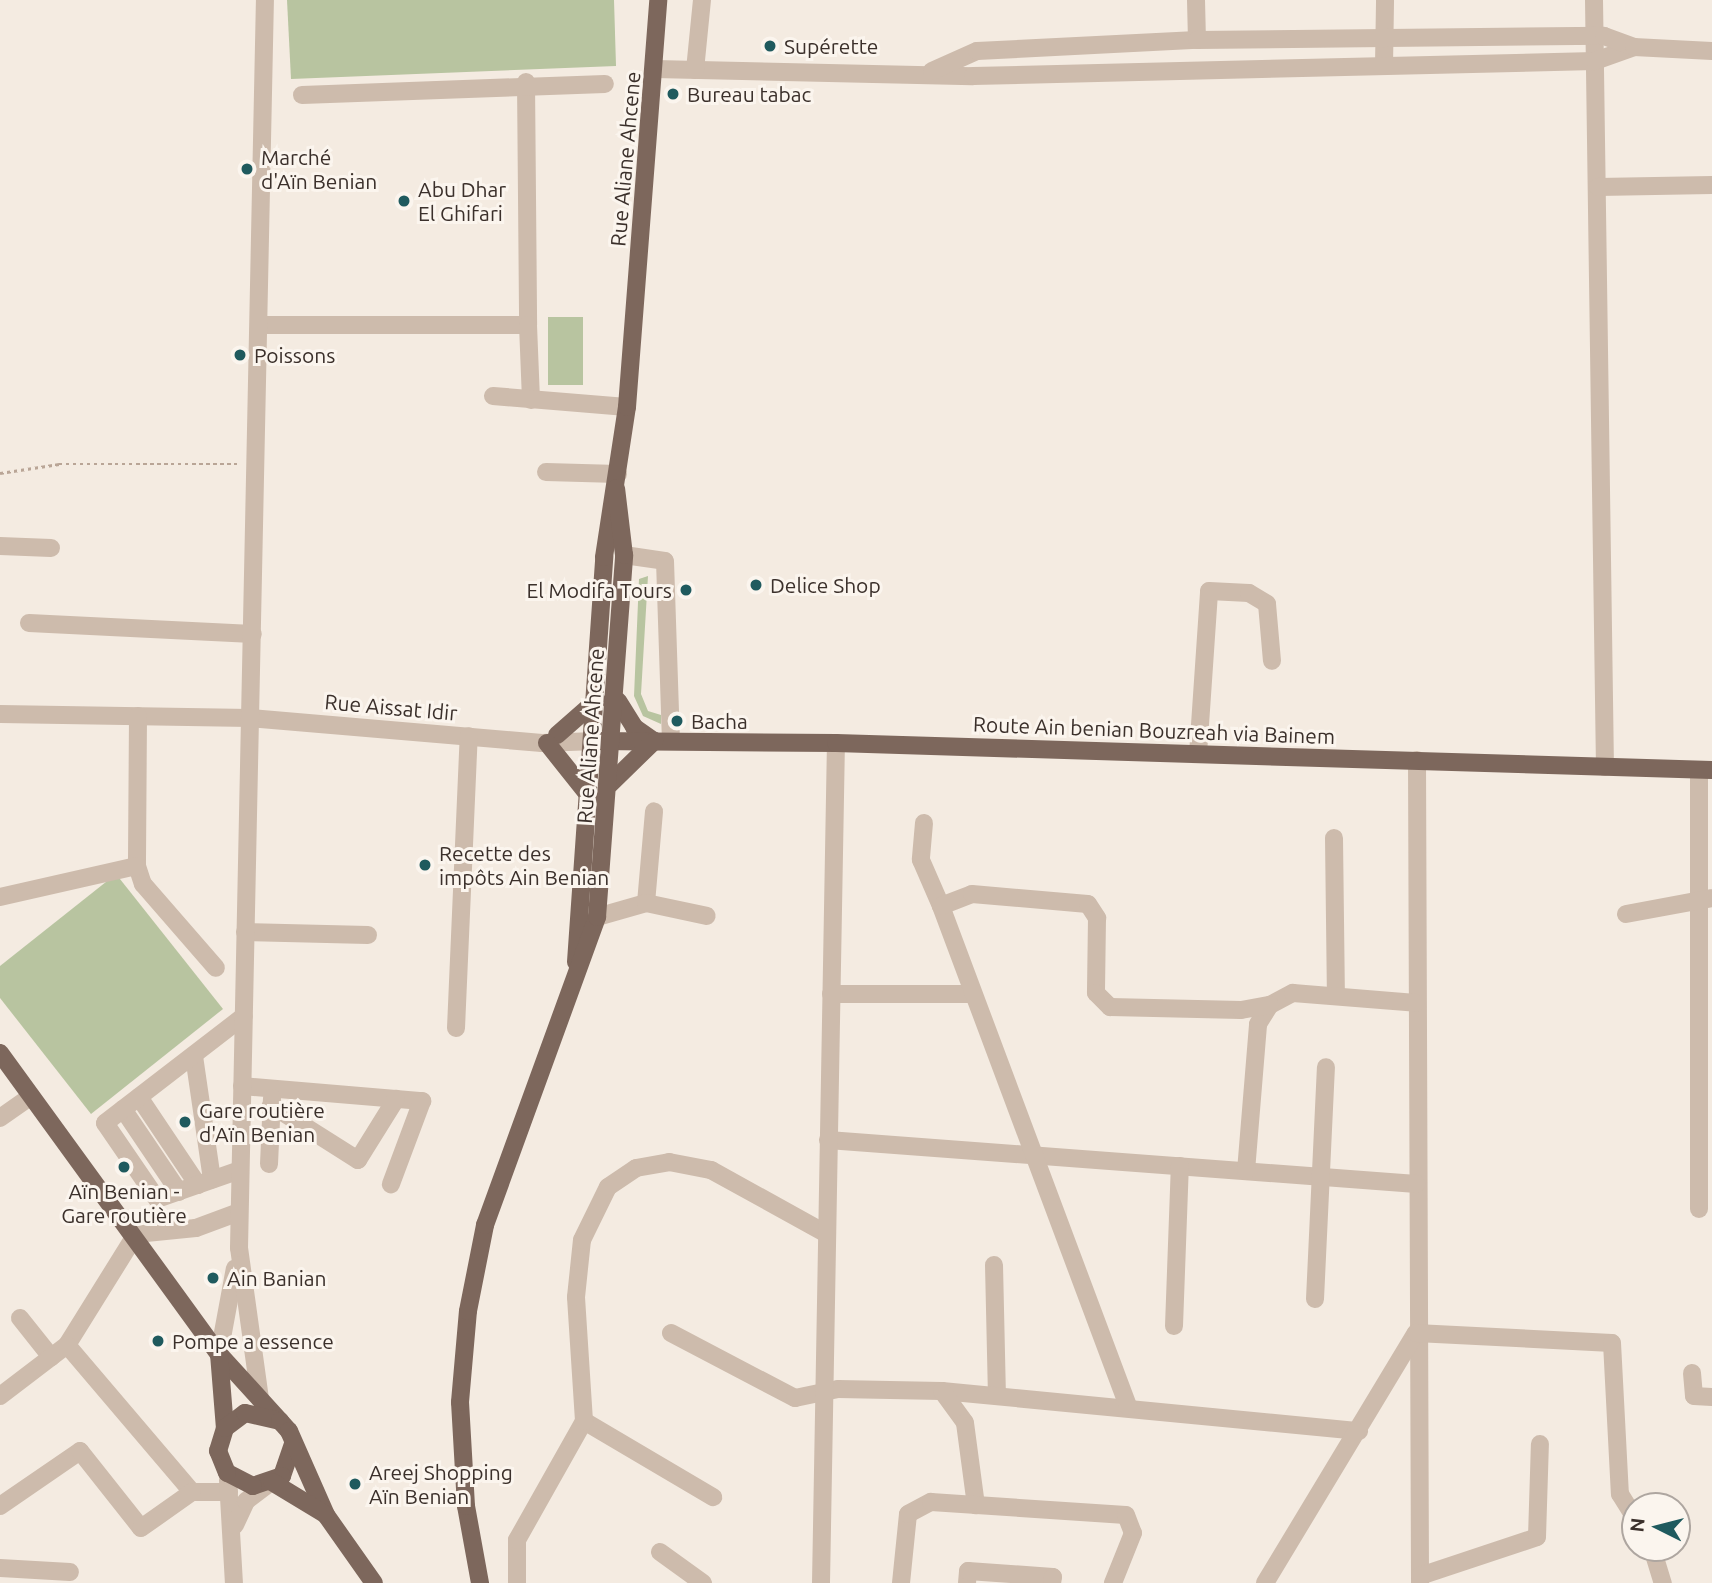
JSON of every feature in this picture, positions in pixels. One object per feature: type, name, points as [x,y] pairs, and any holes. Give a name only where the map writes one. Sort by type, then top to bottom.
[{"type":"main road","name":"Rue Aliane Ahcene","points":[[573,986],[591,798],[604,557],[627,407],[655,69],[658,0]]},
{"type":"main road","name":"Rue Aliane Ahcene","points":[[573,986],[597,917],[613,741],[624,555],[617,481]]},
{"type":"main road","points":[[609,786],[663,741],[626,718],[617,695]]},
{"type":"main road","points":[[591,798],[552,739],[597,700]]},
{"type":"main road","name":"Route Ain benian Bouzreah via Bainem","points":[[594,741],[836,743],[1705,770]]},
{"type":"main road","points":[[480,1583],[466,1506],[460,1402],[468,1311],[485,1225],[573,986]]},
{"type":"main road","points":[[0,1053],[136,1234],[219,1354],[280,1421],[326,1515],[374,1583]]},
{"type":"main road","points":[[219,1354],[225,1428],[218,1451],[227,1473],[238,1482],[270,1484],[326,1515]]},
{"type":"main road","points":[[225,1428],[257,1412],[280,1421]]},
{"type":"main road","points":[[270,1484],[289,1466],[293,1444]]},
{"type":"street","points":[[260,1399],[239,1248],[239,1212],[258,464],[265,0]]},
{"type":"street","points":[[695,69],[702,0]]},
{"type":"street","points":[[1196,0],[1197,40]]},
{"type":"street","points":[[1384,66],[1385,0]]},
{"type":"street","points":[[1594,0],[1605,767]]},
{"type":"street","points":[[932,72],[977,51],[1197,40],[1595,36],[1634,47],[1712,51]]},
{"type":"street","points":[[1251,40],[1252,69]]},
{"type":"street","points":[[655,69],[932,72],[1252,69],[1595,61],[1634,47]]},
{"type":"street","points":[[526,82],[531,400]]},
{"type":"street","points":[[302,95],[526,82],[605,84]]},
{"type":"street","points":[[1598,187],[1712,185]]},
{"type":"street","points":[[260,325],[528,325]]},
{"type":"street","points":[[493,396],[627,407]]},
{"type":"street","points":[[547,472],[617,481]]},
{"type":"street","points":[[0,546],[51,548]]},
{"type":"street","points":[[624,555],[665,561],[663,741]]},
{"type":"street","points":[[1198,754],[1209,591],[1249,593],[1267,604],[1272,661]]},
{"type":"street","points":[[29,623],[253,635]]},
{"type":"street","name":"Rue Aissat Idir","points":[[0,714],[250,718],[469,736],[594,741]]},
{"type":"street","points":[[138,716],[136,866],[143,884],[216,968]]},
{"type":"street","points":[[456,1028],[469,736]]},
{"type":"street","points":[[821,1583],[836,743]]},
{"type":"street","points":[[1417,760],[1416,1333],[1420,1579],[1538,1537],[1540,1444]]},
{"type":"street","points":[[1699,1209],[1706,898],[1705,770]]},
{"type":"street","points":[[646,904],[654,811]]},
{"type":"street","points":[[924,823],[920,860],[941,905],[1031,1155],[1128,1406]]},
{"type":"street","points":[[1334,838],[1336,996]]},
{"type":"street","points":[[0,897],[136,866]]},
{"type":"street","points":[[941,905],[972,894],[1088,904],[1097,918],[1096,993],[1110,1007],[1241,1010],[1270,1005],[1293,993],[1416,1003]]},
{"type":"street","points":[[1626,914],[1706,898]]},
{"type":"street","points":[[597,917],[646,904],[707,916]]},
{"type":"street","points":[[245,932],[368,934]]},
{"type":"street","points":[[831,994],[972,994]]},
{"type":"street","points":[[1245,1171],[1258,1024],[1270,1005]]},
{"type":"street","points":[[240,1170],[179,1192],[123,1109],[244,1016]]},
{"type":"street","points":[[194,1056],[205,1182]]},
{"type":"street","points":[[1315,1298],[1326,1067]]},
{"type":"street","points":[[242,1086],[272,1096],[422,1101],[391,1184]]},
{"type":"street","points":[[0,1118],[31,1096]]},
{"type":"street","points":[[272,1096],[358,1160],[396,1099]]},
{"type":"street","points":[[269,1164],[272,1096]]},
{"type":"street","points":[[139,1097],[205,1182]]},
{"type":"street","points":[[828,1140],[1416,1184]]},
{"type":"street","points":[[517,1583],[517,1540],[584,1421],[576,1297],[582,1240],[608,1187],[636,1168],[669,1162],[711,1170],[827,1234]]},
{"type":"street","points":[[1174,1326],[1180,1166]]},
{"type":"street","points":[[0,1396],[67,1345],[136,1234],[196,1228],[239,1212]]},
{"type":"street","points":[[219,1354],[239,1248]]},
{"type":"street","points":[[994,1265],[998,1395]]},
{"type":"street","points":[[20,1318],[51,1357]]},
{"type":"street","points":[[671,1333],[795,1398],[823,1394],[942,1391],[1128,1406],[1359,1431]]},
{"type":"street","points":[[1265,1583],[1416,1333]]},
{"type":"street","points":[[1416,1333],[1612,1343],[1621,1496]]},
{"type":"street","points":[[67,1345],[192,1492]]},
{"type":"street","points":[[1692,1373],[1694,1396],[1712,1397]]},
{"type":"street","points":[[942,1391],[965,1423],[976,1505]]},
{"type":"street","points":[[584,1421],[713,1497]]},
{"type":"street","points":[[0,1506],[80,1451],[141,1528],[192,1492],[229,1492]]},
{"type":"street","points":[[227,1473],[233,1532],[234,1583]]},
{"type":"street","points":[[233,1532],[246,1501],[270,1484]]},
{"type":"street","points":[[901,1583],[908,1514],[931,1502],[1126,1515],[1133,1533],[1113,1583]]},
{"type":"street","points":[[660,1552],[703,1583]]},
{"type":"street","points":[[1656,1562],[1663,1583]]},
{"type":"street","points":[[0,1568],[70,1572]]},
{"type":"street","points":[[967,1583],[968,1571],[1053,1577],[1052,1583]]},
{"type":"path","points":[[0,473],[59,464],[258,464]]},
{"type":"green space","points":[[287,0],[614,0],[616,66],[291,79]]},
{"type":"green space","points":[[548,317],[583,317],[583,385],[548,385]]},
{"type":"green space","points":[[648,576],[641,694],[648,711],[661,715],[661,724],[643,716],[634,696],[639,579]]},
{"type":"green space","points":[[116,874],[223,1009],[91,1114],[0,998],[0,966]]},
{"type":"place","name":"Supérette","points":[[770,46]]},
{"type":"place","name":"Bureau tabac","points":[[673,94]]},
{"type":"place","name":"Marché d'Aïn Benian","points":[[247,169]]},
{"type":"place","name":"Abu Dhar El Ghifari","points":[[404,201]]},
{"type":"place","name":"Poissons","points":[[240,355]]},
{"type":"place","name":"Delice Shop","points":[[756,585]]},
{"type":"place","name":"El Modifa Tours","points":[[686,590]]},
{"type":"place","name":"Bacha","points":[[677,721]]},
{"type":"place","name":"Recette des impôts Ain Benian","points":[[425,865]]},
{"type":"place","name":"Gare routière d'Aïn Benian","points":[[185,1122]]},
{"type":"place","name":"Aïn Benian - Gare routière","points":[[124,1167]]},
{"type":"place","name":"Ain Banian","points":[[213,1278]]},
{"type":"place","name":"Pompe a essence","points":[[158,1341]]},
{"type":"place","name":"Areej Shopping Aïn Benian","points":[[355,1484]]}]
